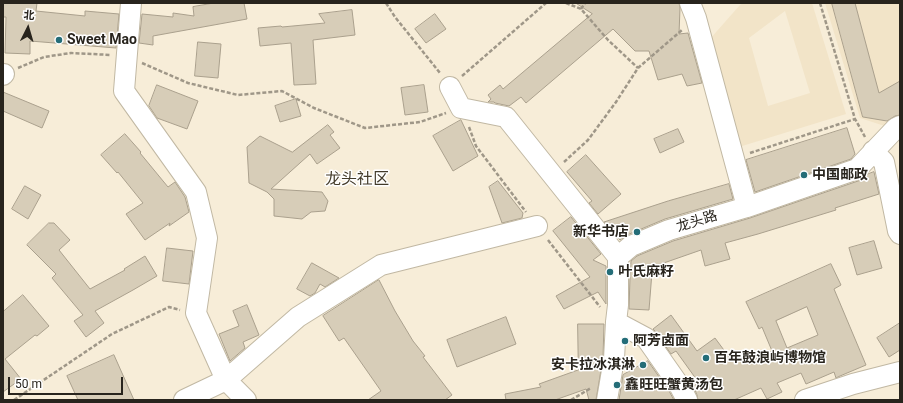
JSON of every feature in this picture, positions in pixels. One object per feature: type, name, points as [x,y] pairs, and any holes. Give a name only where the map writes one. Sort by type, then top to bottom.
[{"type":"street","points":[[131,3],[124,91],[196,192],[207,238],[196,313],[226,380],[246,400]]},
{"type":"street","points":[[693,10],[747,207]]},
{"type":"street","points":[[450,87],[461,108],[506,117],[618,257],[618,305],[614,359],[607,400]]},
{"type":"street","name":"龙头路","points":[[618,257],[631,246],[670,230],[747,207],[857,169],[896,128],[900,126]]},
{"type":"street","points":[[873,151],[884,162],[898,231],[900,234]]},
{"type":"street","points":[[184,400],[226,380],[298,317],[381,265],[537,226]]},
{"type":"street","points":[[616,322],[646,338],[679,385],[687,400]]},
{"type":"street","points":[[805,400],[853,384],[900,372]]},
{"type":"path","points":[[386,3],[395,17],[450,87],[546,3]]},
{"type":"path","points":[[566,3],[581,9],[608,40],[638,68]]},
{"type":"path","points":[[581,9],[585,3]]},
{"type":"path","points":[[820,3],[855,119],[873,151]]},
{"type":"path","points":[[552,173],[588,140],[616,102],[638,68],[693,10]]},
{"type":"path","points":[[3,74],[44,57],[71,53],[126,56],[188,83],[238,95],[282,91],[314,108],[365,128],[420,122],[461,108]]},
{"type":"path","points":[[734,158],[855,119]]},
{"type":"path","points":[[14,400],[112,334],[169,307],[196,313]]},
{"type":"shaded area","points":[[743,3],[812,3],[846,114],[739,147],[709,40]],"holes":[[[785,11],[810,93],[768,106],[749,38]]]},
{"type":"shaded area","points":[[825,3],[900,3],[900,131],[860,118]]},
{"type":"building","points":[[3,3],[37,3],[36,11],[85,16],[85,11],[119,14],[116,48],[30,41],[30,54],[5,53],[6,17],[3,17]]},
{"type":"building","points":[[214,3],[244,3],[247,19],[153,36],[153,45],[139,43],[142,14],[173,17],[173,13],[194,16],[193,7]]},
{"type":"building","points":[[576,3],[679,3],[679,34],[688,33],[702,83],[687,86],[682,74],[658,80],[649,51],[635,51],[613,29],[526,103],[521,97],[509,106],[488,102],[491,99],[488,95],[500,85],[503,89],[592,14]]},
{"type":"building","points":[[832,3],[855,3],[879,93],[900,81],[900,115],[887,121],[863,117]]},
{"type":"building","points":[[352,10],[355,35],[313,40],[316,84],[294,85],[291,43],[260,46],[258,28],[325,23],[319,14]]},
{"type":"building","points":[[435,14],[446,29],[426,43],[415,29]]},
{"type":"building","points":[[198,42],[221,44],[218,78],[195,76]]},
{"type":"building","points":[[157,85],[198,101],[187,129],[157,118],[149,106]]},
{"type":"building","points":[[424,85],[428,112],[405,115],[401,88]]},
{"type":"building","points":[[3,92],[49,111],[42,128],[3,111]]},
{"type":"building","points":[[296,99],[301,116],[280,122],[275,106]]},
{"type":"building","points":[[461,120],[478,156],[453,171],[433,136]]},
{"type":"building","points":[[328,125],[334,132],[330,135],[340,148],[317,164],[310,154],[271,189],[322,192],[328,201],[325,211],[311,212],[302,219],[274,216],[274,199],[267,192],[249,183],[247,147],[260,136],[292,152]]},
{"type":"building","points":[[847,128],[855,154],[851,159],[755,192],[746,160]]},
{"type":"building","points":[[678,129],[684,142],[660,153],[654,139]]},
{"type":"building","points":[[125,134],[168,187],[175,182],[185,197],[189,212],[145,240],[126,214],[143,203],[118,172],[117,173],[101,155]]},
{"type":"building","points":[[586,155],[621,194],[598,214],[589,203],[592,201],[567,172]]},
{"type":"building","points":[[874,172],[879,194],[835,208],[836,210],[725,243],[730,259],[705,266],[701,250],[658,265],[652,272],[649,310],[629,309],[631,261],[637,256],[673,241],[750,218],[861,180],[868,174]]},
{"type":"building","points":[[498,181],[523,213],[522,218],[502,223],[489,187]]},
{"type":"building","points":[[729,184],[733,199],[665,219],[627,235],[620,240],[604,222],[668,201]]},
{"type":"building","points":[[25,186],[41,195],[28,219],[12,209]]},
{"type":"building","points":[[571,217],[601,254],[593,260],[606,266],[606,304],[598,292],[564,309],[556,296],[590,277],[553,231]]},
{"type":"building","points":[[49,223],[54,223],[70,240],[59,250],[90,289],[125,270],[124,269],[145,256],[157,276],[95,311],[104,323],[86,337],[74,321],[83,315],[52,278],[56,274],[27,245]]},
{"type":"building","points":[[874,241],[882,268],[857,275],[849,248]]},
{"type":"building","points":[[167,248],[193,251],[189,284],[163,281]]},
{"type":"building","points":[[312,263],[339,278],[325,287],[320,284],[315,293],[310,296],[297,289]]},
{"type":"building","points":[[831,264],[841,285],[834,289],[866,365],[836,378],[834,372],[806,384],[801,373],[777,383],[782,392],[767,399],[761,388],[734,400],[698,400],[693,386],[699,383],[676,351],[671,354],[653,329],[671,315],[697,351],[715,338],[732,361],[748,355],[751,361],[772,351],[762,327],[759,329],[746,302]],"holes":[[[807,307],[818,335],[787,348],[776,321]]]},
{"type":"building","points":[[379,280],[413,341],[425,356],[423,357],[452,395],[445,400],[368,400],[381,391],[344,338],[339,341],[323,316]]},
{"type":"building","points":[[23,295],[49,326],[37,336],[35,335],[5,359],[21,379],[3,392],[3,312]]},
{"type":"building","points":[[247,305],[259,335],[243,342],[245,348],[230,361],[219,334],[239,326],[233,311]]},
{"type":"building","points":[[506,317],[516,344],[457,367],[447,340]]},
{"type":"building","points":[[900,323],[900,350],[889,357],[877,338]]},
{"type":"building","points":[[578,324],[604,324],[603,358],[596,400],[589,400],[586,389],[555,400],[506,400],[505,394],[541,387],[539,384],[578,370]]},
{"type":"building","points":[[114,355],[134,400],[78,400],[67,376]]},
{"type":"building","points":[[648,361],[674,400],[619,400],[623,375]]},
{"type":"place","name":"Sweet Mao","points":[[59,40]]},
{"type":"place","name":"中国邮政","points":[[804,175]]},
{"type":"place","name":"新华书店","points":[[637,232]]},
{"type":"place","name":"叶氏麻籽","points":[[610,272]]},
{"type":"place","name":"阿芳卤面","points":[[625,341]]},
{"type":"place","name":"百年鼓浪屿博物馆","points":[[706,358]]},
{"type":"place","name":"安卡拉冰淇淋","points":[[643,365]]},
{"type":"place","name":"鑫旺旺蟹黄汤包","points":[[617,385]]},
{"type":"district","name":"龙头社区","points":[[357,180]]}]
